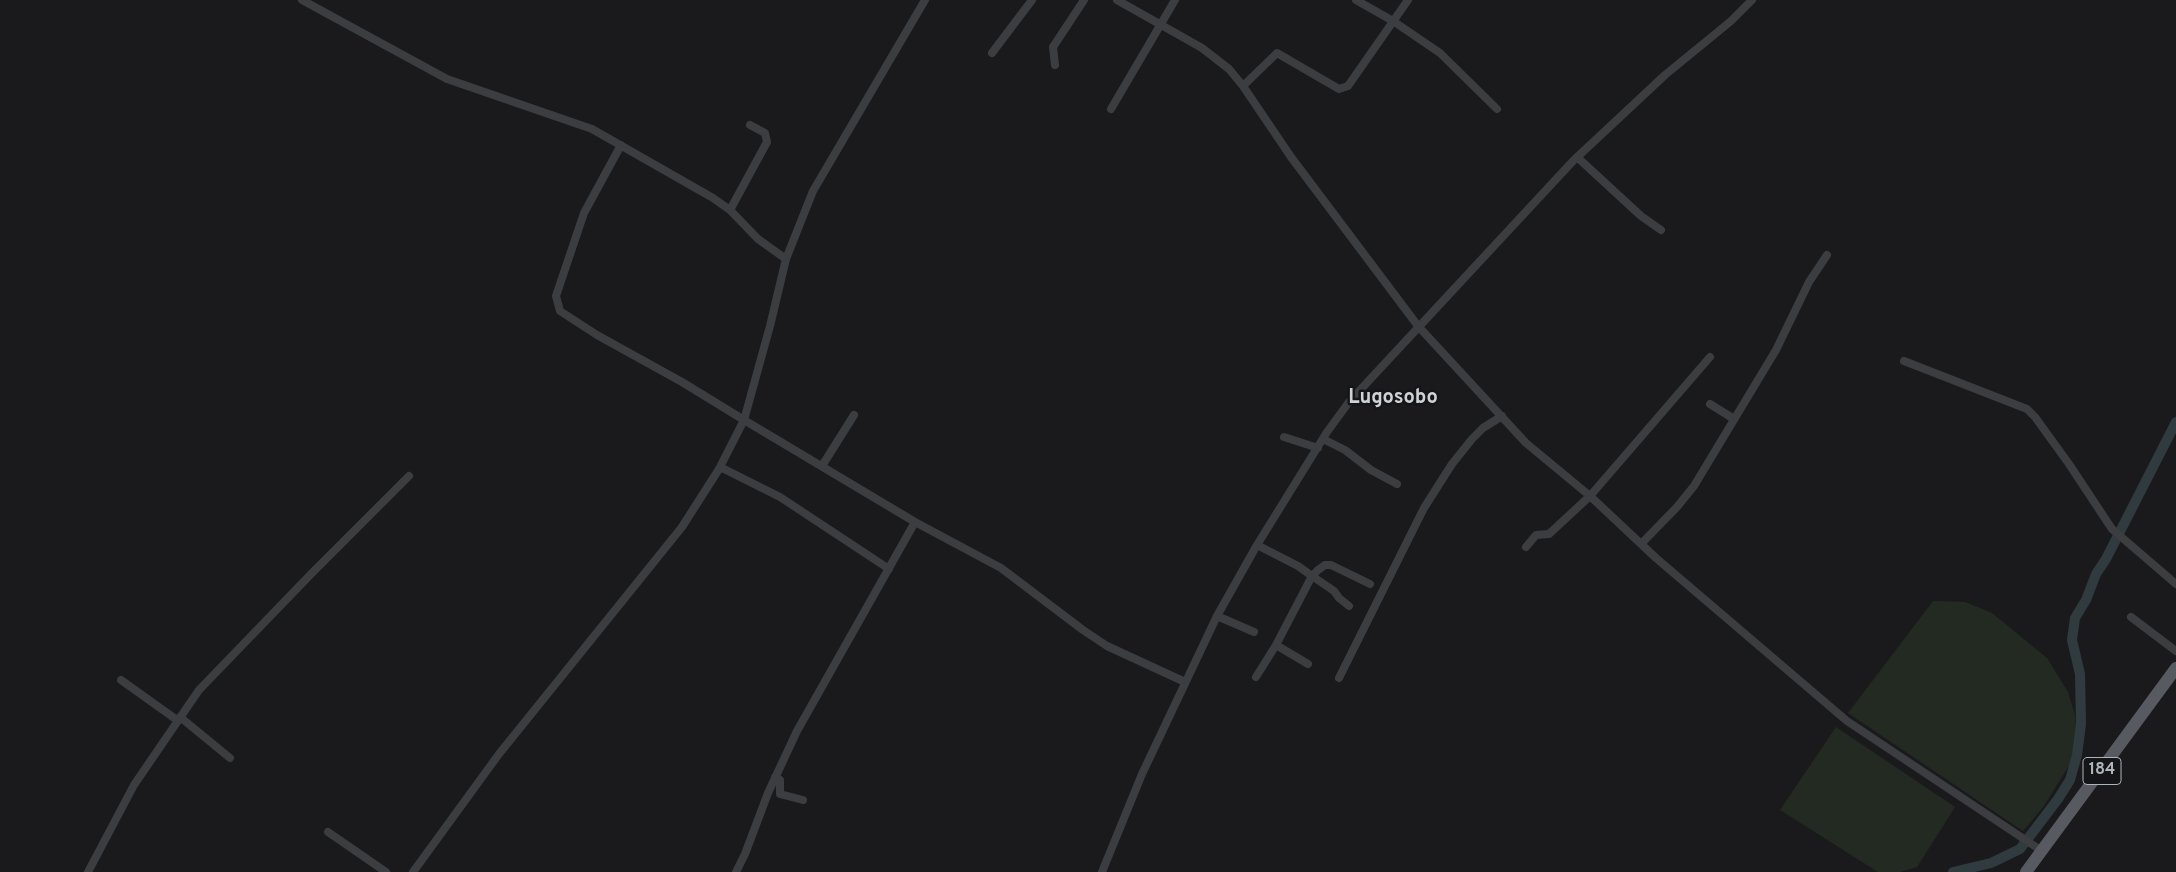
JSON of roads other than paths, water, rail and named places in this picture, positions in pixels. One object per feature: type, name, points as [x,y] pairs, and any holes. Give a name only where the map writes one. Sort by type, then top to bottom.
[{"type":"main road","name":"184","points":[[2026,872],[2033,845],[2176,668]]},
{"type":"street","points":[[302,0],[447,79],[592,129],[621,144],[730,210],[758,239],[786,259]]},
{"type":"street","points":[[413,872],[499,754],[682,527],[720,467],[744,420],[786,259],[812,192],[925,0]]},
{"type":"street","points":[[992,54],[1032,0]]},
{"type":"street","points":[[1054,65],[1053,47],[1084,0]]},
{"type":"street","points":[[1117,0],[1161,24],[1220,61],[1243,86],[1291,157],[1418,326],[1526,444],[1590,496],[1641,544],[1847,721],[2033,845]]},
{"type":"street","points":[[1110,109],[1175,0]]},
{"type":"street","points":[[1356,0],[1393,21],[1440,53],[1496,109]]},
{"type":"street","points":[[1243,86],[1277,53],[1339,89],[1348,86],[1408,0]]},
{"type":"street","points":[[1112,872],[1103,870],[1142,774],[1217,616],[1257,544],[1349,402],[1577,157],[1665,75],[1731,21],[1752,0]]},
{"type":"street","points":[[730,210],[768,142],[766,133],[750,125]]},
{"type":"street","points":[[621,144],[584,213],[556,296],[560,311],[597,335],[682,382],[915,522],[1002,568],[1107,646],[1185,682]]},
{"type":"street","points":[[1577,157],[1641,216],[1661,230]]},
{"type":"street","points":[[1641,544],[1677,507],[1694,486],[1776,350],[1809,282],[1827,255]]},
{"type":"street","points":[[1526,547],[1536,535],[1549,534],[1590,496],[1710,357]]},
{"type":"street","points":[[1904,361],[2027,409],[2036,416],[2112,529],[2176,584]]},
{"type":"street","points":[[1710,404],[1734,419]]},
{"type":"street","points":[[822,466],[854,415]]},
{"type":"street","points":[[1338,678],[1424,508],[1452,464],[1472,439],[1483,428],[1502,416]]},
{"type":"street","points":[[1284,437],[1318,448]]},
{"type":"street","points":[[1323,440],[1345,450],[1372,470],[1397,484]]},
{"type":"street","points":[[720,467],[780,497],[889,570]]},
{"type":"street","points":[[88,872],[134,785],[186,706],[211,676],[409,476]]},
{"type":"street","points":[[736,872],[797,731],[915,522]]},
{"type":"street","points":[[1257,544],[1298,566],[1334,591],[1349,606]]},
{"type":"street","points":[[1256,677],[1312,576],[1322,566],[1327,564],[1370,584]]},
{"type":"street","points":[[1217,616],[1254,632]]},
{"type":"street","points":[[2131,617],[2176,651]]},
{"type":"street","points":[[1276,644],[1308,664]]},
{"type":"street","points":[[121,680],[179,718],[230,758]]},
{"type":"street","points":[[776,777],[780,780],[780,794],[803,800]]},
{"type":"street","points":[[328,832],[386,872]]},
{"type":"waterway","points":[[1953,872],[1991,863],[2020,849],[2070,780],[2077,755],[2081,724],[2080,674],[2072,640],[2075,618],[2086,600],[2096,574],[2106,559],[2176,422]]},
{"type":"district","name":"Lugosobo","points":[[1393,399]]}]
